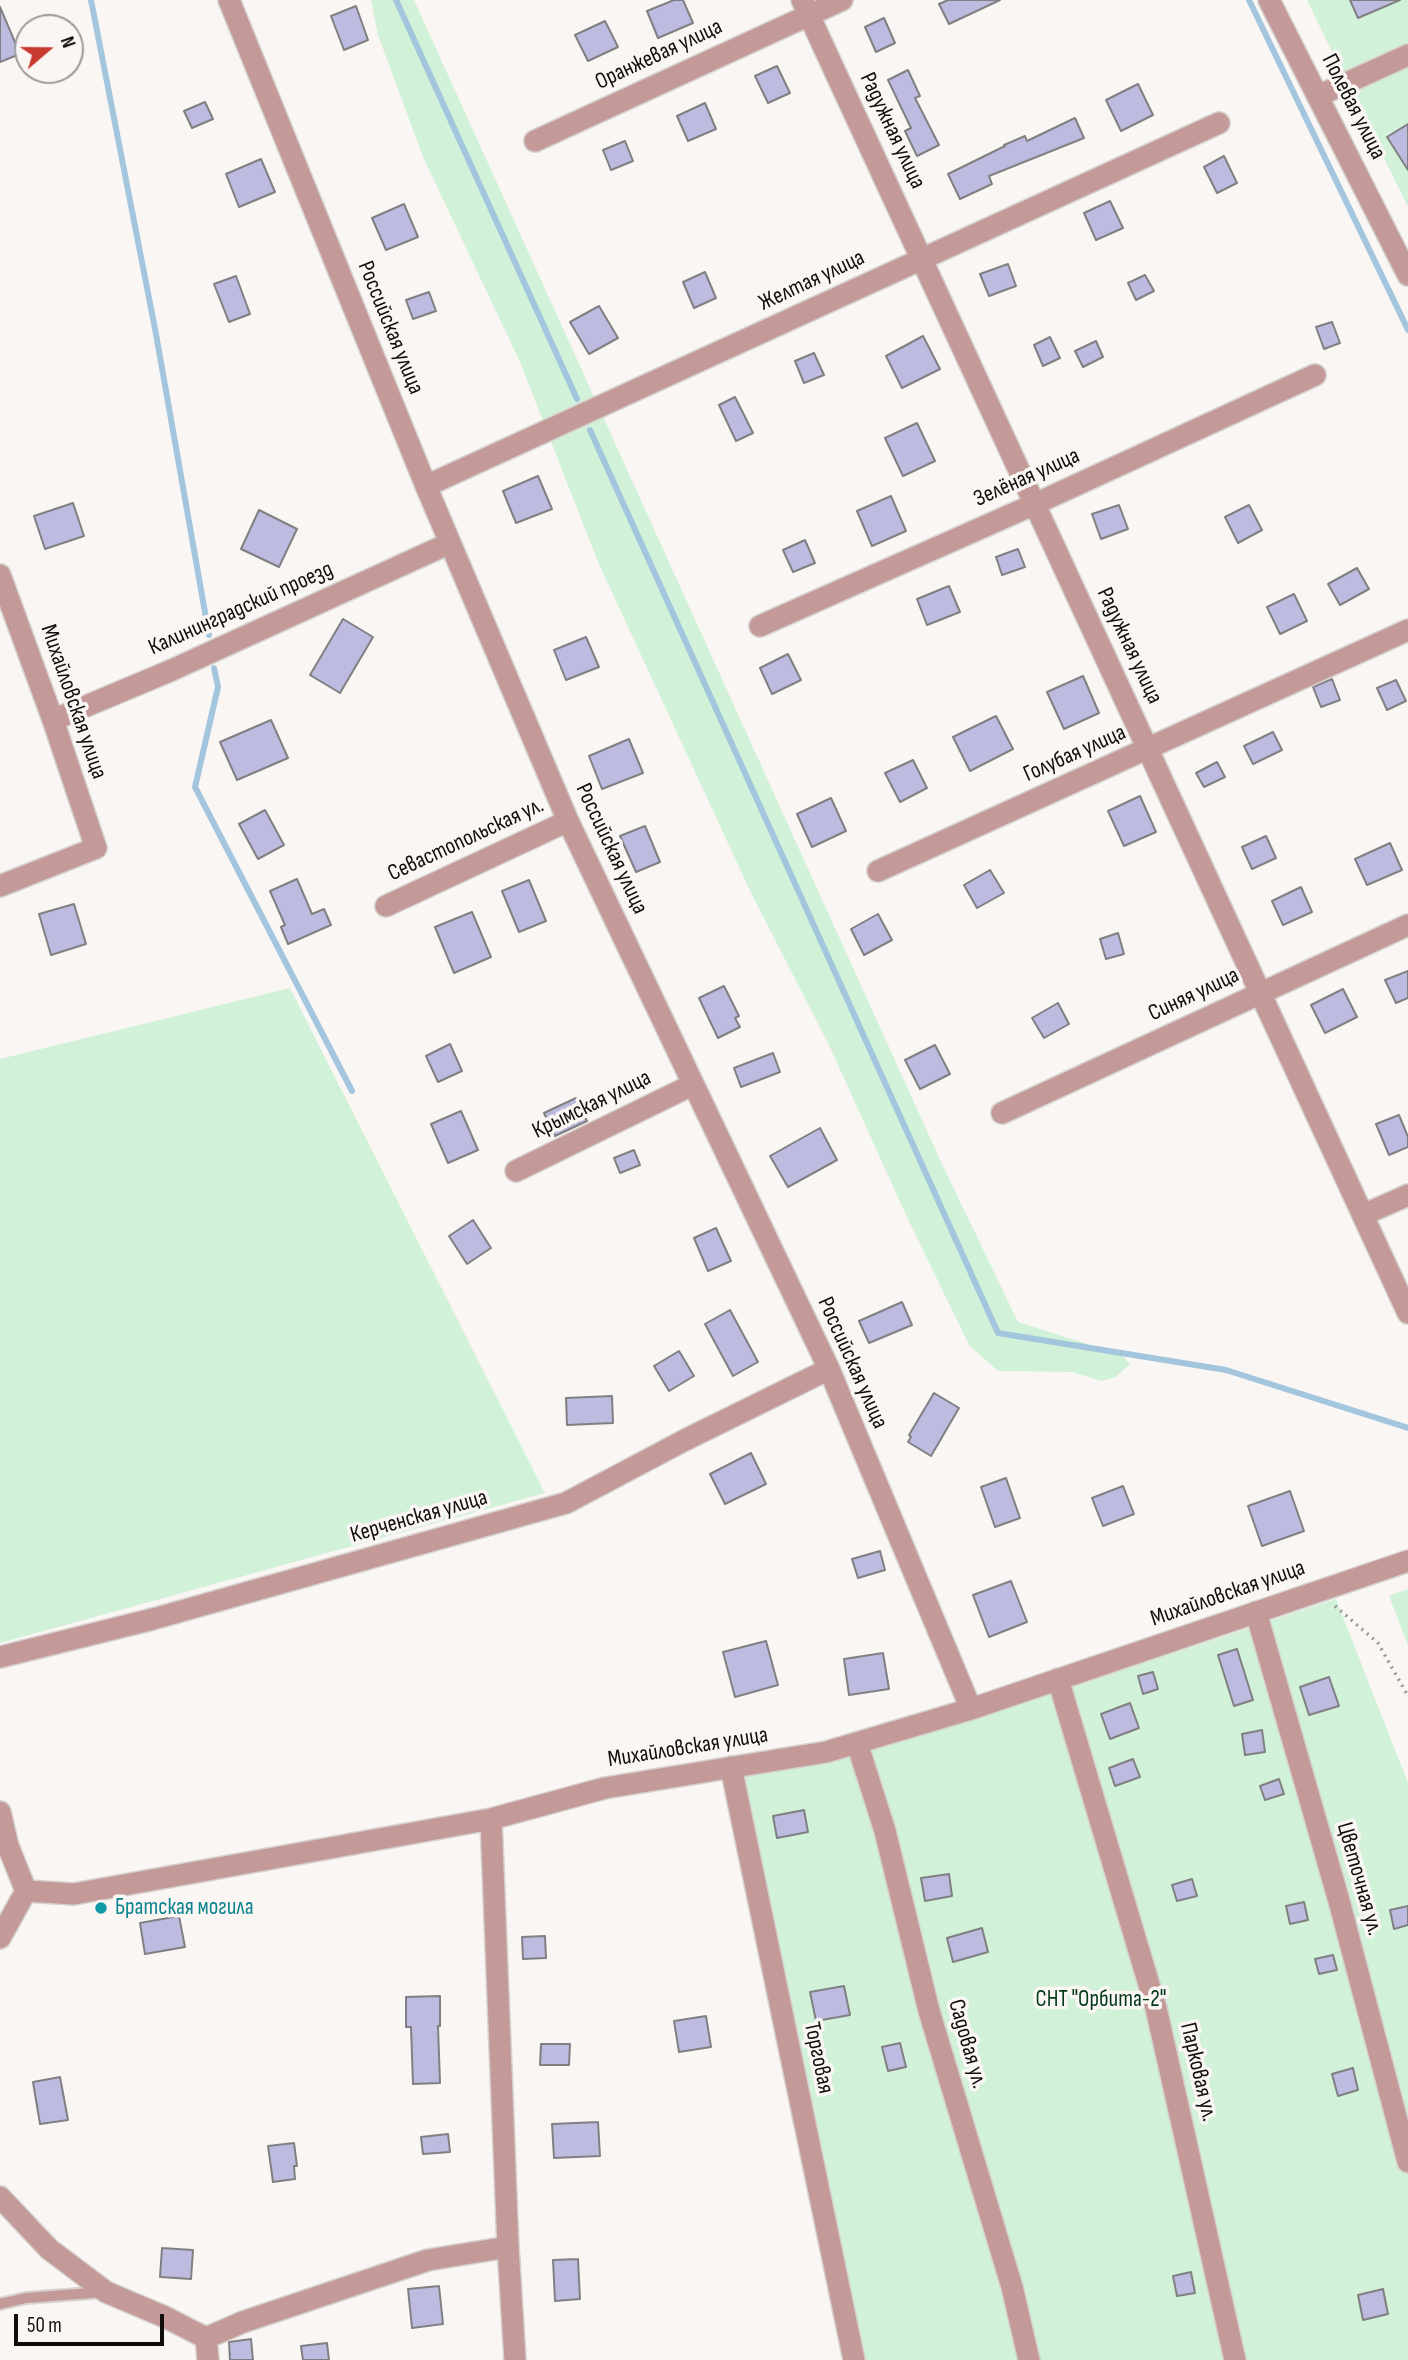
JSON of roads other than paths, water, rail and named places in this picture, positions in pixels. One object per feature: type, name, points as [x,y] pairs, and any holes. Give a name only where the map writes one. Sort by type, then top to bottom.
[{"type":"street","name":"Российская улица","points":[[229,0],[426,486],[568,821],[829,1370],[971,1709]]},
{"type":"street","name":"Оранжевая улица","points":[[535,141],[806,8],[842,0]]},
{"type":"street","name":"Полевая улица","points":[[1269,0],[1408,275]]},
{"type":"street","name":"Радужная улица","points":[[806,8],[1408,1313]]},
{"type":"street","points":[[1318,96],[1408,55]]},
{"type":"street","name":"Желтая улица","points":[[426,486],[1219,123]]},
{"type":"street","name":"Зелёная улица","points":[[760,626],[1035,504],[1315,375]]},
{"type":"street","name":"Калининградский проезд","points":[[53,720],[172,670],[450,543]]},
{"type":"street","name":"Михайловская улица","points":[[0,575],[96,848],[0,886]]},
{"type":"street","name":"Голубая улица","points":[[878,871],[1408,630]]},
{"type":"street","name":"Севастопольская ул.","points":[[386,906],[568,821]]},
{"type":"street","name":"Синяя улица","points":[[1002,1113],[1408,925]]},
{"type":"street","name":"Крымская улица","points":[[516,1171],[692,1085]]},
{"type":"street","points":[[1363,1215],[1408,1195]]},
{"type":"street","name":"Керченская улица","points":[[0,1657],[153,1619],[566,1503],[685,1440],[829,1370]]},
{"type":"street","name":"Михайловская улица","points":[[26,1891],[74,1894],[491,1819],[605,1788],[826,1752],[971,1709],[1408,1561]]},
{"type":"street","name":"Цветочная ул.","points":[[1256,1612],[1339,1901],[1408,2162]]},
{"type":"street","name":"Парковая ул.","points":[[1058,1679],[1156,2008],[1235,2360]]},
{"type":"street","name":"Садовая ул.","points":[[857,1743],[885,1831],[929,2011],[1012,2287],[1029,2360]]},
{"type":"street","name":"Торговая","points":[[731,1767],[854,2360]]},
{"type":"street","points":[[0,1812],[8,1846],[26,1891],[0,1938]]},
{"type":"street","points":[[491,1819],[515,2360]]},
{"type":"street","points":[[0,2197],[49,2249],[107,2292],[206,2338]]},
{"type":"street","points":[[206,2338],[243,2322],[428,2260],[508,2247]]},
{"type":"street","points":[[206,2338],[208,2360]]},
{"type":"lane","points":[[0,2304],[26,2298],[107,2292]]},
{"type":"waterway","points":[[91,0],[156,334],[209,635]]},
{"type":"waterway","points":[[396,0],[577,399]]},
{"type":"waterway","points":[[1249,0],[1408,330]]},
{"type":"waterway","points":[[590,430],[998,1333],[1226,1370],[1408,1428]]},
{"type":"waterway","points":[[214,668],[218,687],[195,787],[352,1091]]},
{"type":"place","name":"Братская могила","points":[[101,1908]]},
{"type":"park label","name":"СНТ \"Орбита-2\"","points":[[1101,2000]]}]
